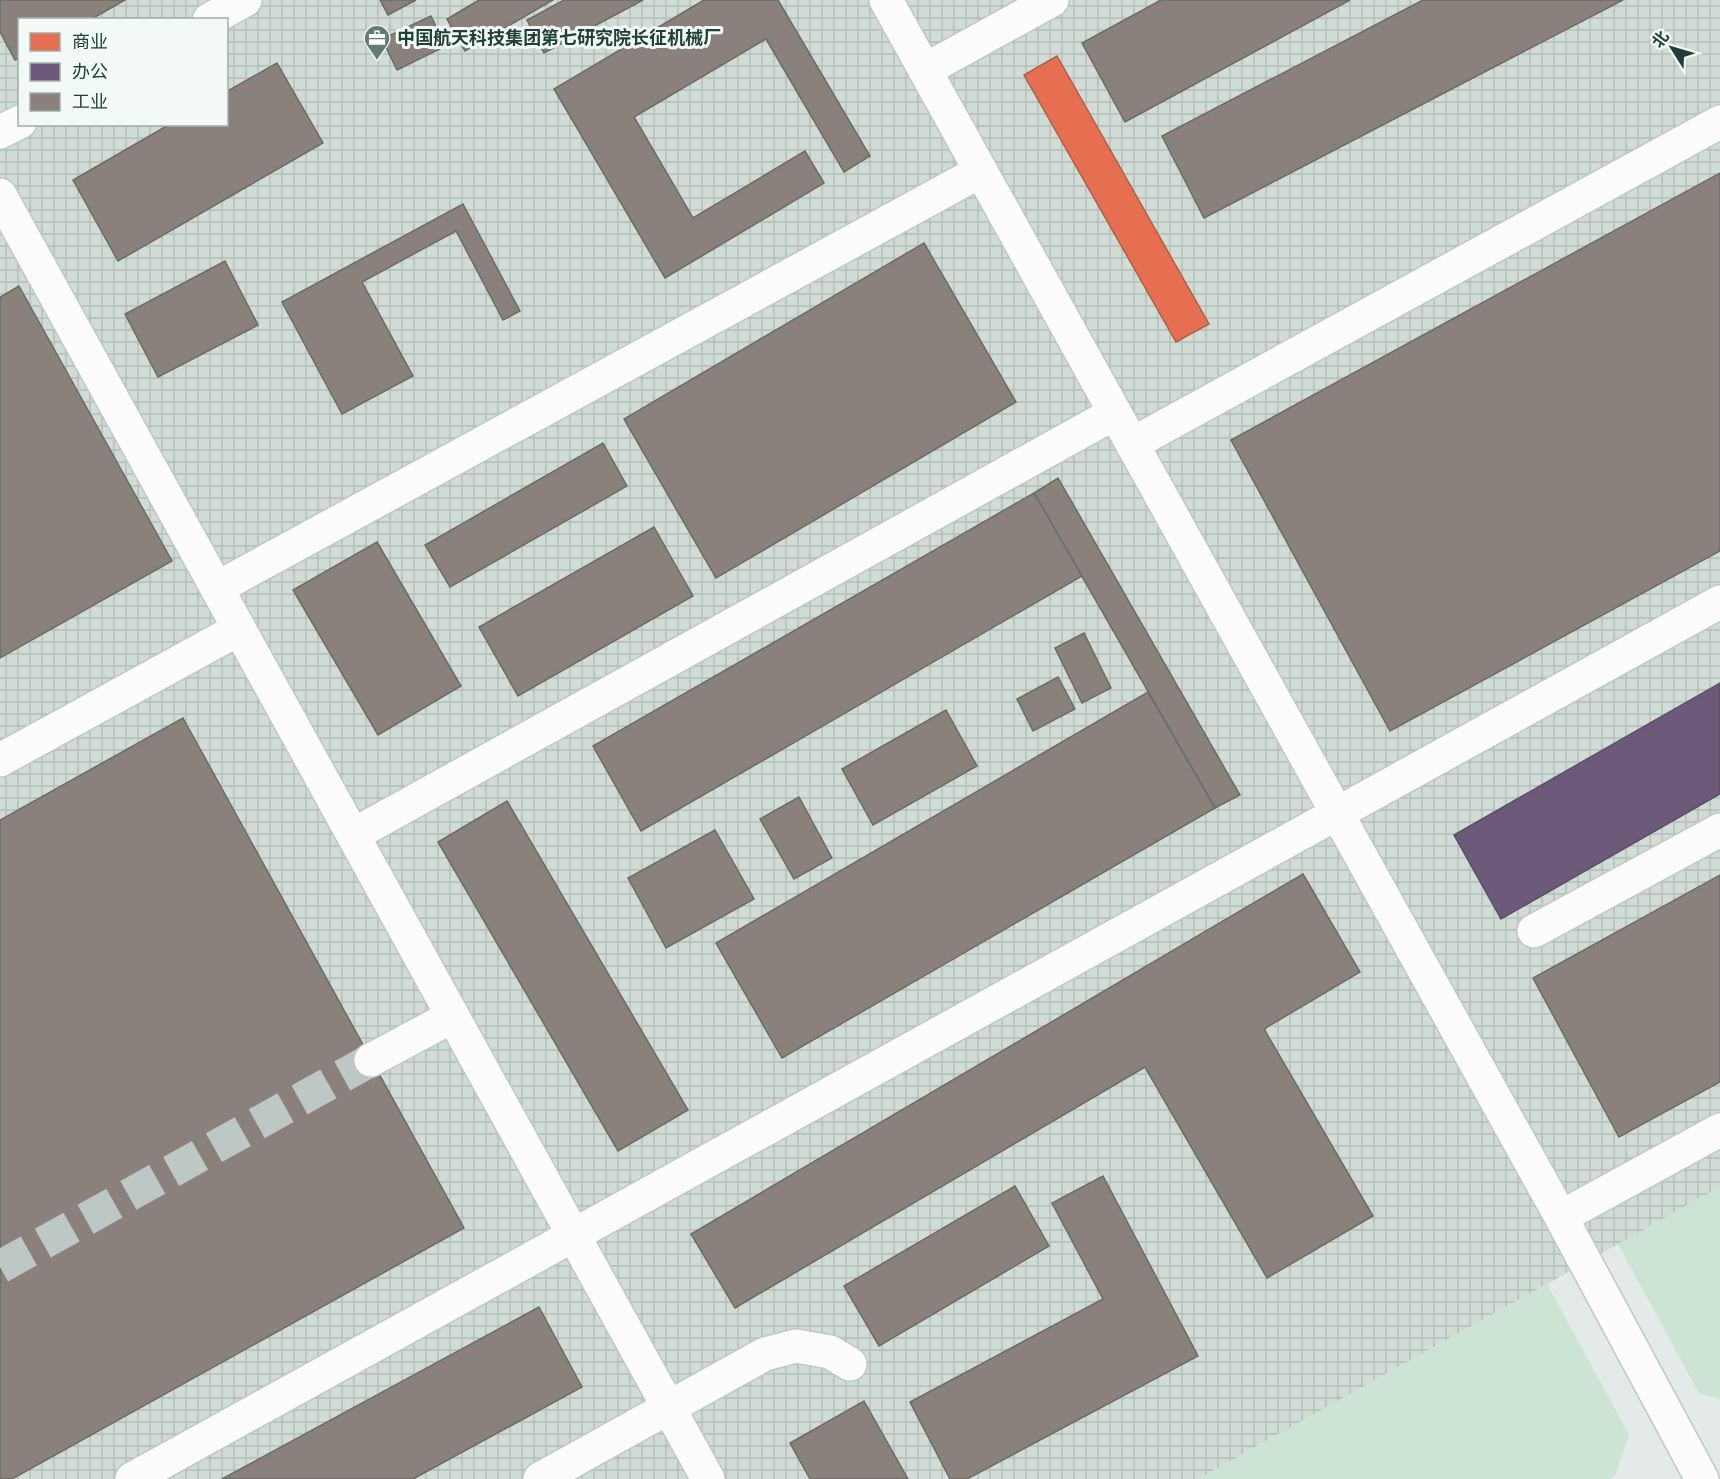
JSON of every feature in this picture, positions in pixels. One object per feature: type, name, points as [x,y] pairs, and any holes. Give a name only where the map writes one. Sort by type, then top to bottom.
[{"type":"lane","points":[[213,18],[245,0]]},
{"type":"lane","points":[[886,0],[1561,1217],[1702,1479]]},
{"type":"lane","points":[[925,70],[1052,0]]},
{"type":"lane","points":[[1132,444],[1720,122]]},
{"type":"lane","points":[[0,132],[18,123]]},
{"type":"lane","points":[[217,588],[981,171]]},
{"type":"lane","points":[[0,195],[11,243],[217,588],[708,1479]]},
{"type":"lane","points":[[353,836],[1115,413]]},
{"type":"lane","points":[[132,1479],[1720,602]]},
{"type":"lane","points":[[0,760],[239,629]]},
{"type":"lane","points":[[1534,931],[1720,830]]},
{"type":"lane","points":[[371,1060],[453,1016]]},
{"type":"lane","points":[[1561,1217],[1720,1130]]},
{"type":"lane","points":[[540,1479],[765,1354],[796,1346],[830,1352],[850,1364]]},
{"type":"shaded area","points":[[0,0],[1720,0],[1720,1187],[1198,1479],[0,1479]]},
{"type":"green space","points":[[1720,1187],[1720,1399],[1699,1393],[1618,1244]]},
{"type":"green space","points":[[1547,1284],[1629,1435],[1615,1476],[1609,1479],[1198,1479]]},
{"type":"building: 商业","points":[[1057,56],[1209,324],[1176,342],[1024,75]]},
{"type":"building: 办公","points":[[1720,683],[1720,794],[1501,919],[1454,835]]},
{"type":"building: 工业","points":[[0,0],[125,0],[94,18],[18,18],[18,59],[15,60],[0,32]]},
{"type":"building: 工业","points":[[380,0],[416,0],[388,15]]},
{"type":"building: 工业","points":[[479,0],[553,0],[465,51],[447,19]]},
{"type":"building: 工业","points":[[564,0],[643,0],[544,53],[527,20]]},
{"type":"building: 工业","points":[[704,0],[778,0],[870,156],[844,172],[766,39],[634,117],[693,218],[805,151],[824,183],[665,278],[554,89]]},
{"type":"building: 工业","points":[[1161,0],[1350,0],[1125,122],[1082,43]]},
{"type":"building: 工业","points":[[1423,0],[1623,0],[1204,218],[1162,136]]},
{"type":"building: 工业","points":[[431,16],[446,46],[397,70],[382,39]]},
{"type":"building: 工业","points":[[277,63],[323,143],[118,261],[73,180],[167,126],[228,126],[228,91]]},
{"type":"building: 工业","points":[[1720,173],[1720,551],[1390,731],[1231,440]]},
{"type":"building: 工业","points":[[463,204],[520,311],[503,320],[456,231],[362,282],[413,376],[342,414],[282,302]]},
{"type":"building: 工业","points":[[924,243],[1016,402],[716,578],[624,419]]},
{"type":"building: 工业","points":[[225,261],[258,325],[158,377],[125,314]]},
{"type":"building: 工业","points":[[19,286],[172,561],[0,658],[0,297]]},
{"type":"building: 工业","points":[[603,443],[627,486],[450,587],[425,545]]},
{"type":"building: 工业","points":[[1058,478],[1240,795],[1215,808],[1034,493]]},
{"type":"building: 工业","points":[[1034,493],[1082,576],[641,831],[593,746]]},
{"type":"building: 工业","points":[[654,527],[693,596],[518,696],[479,627]]},
{"type":"building: 工业","points":[[377,542],[461,686],[378,735],[293,590]]},
{"type":"building: 工业","points":[[1084,633],[1111,688],[1082,703],[1055,648]]},
{"type":"building: 工业","points":[[1058,677],[1075,709],[1033,731],[1017,699]]},
{"type":"building: 工业","points":[[1148,692],[1215,808],[782,1058],[716,943]]},
{"type":"building: 工业","points":[[946,710],[977,766],[873,825],[842,769]]},
{"type":"building: 工业","points":[[183,718],[464,1228],[12,1479],[0,1479],[0,820]]},
{"type":"building: 工业","points":[[799,797],[832,858],[794,879],[760,819]]},
{"type":"building: 工业","points":[[507,801],[688,1110],[618,1151],[438,842]]},
{"type":"building: 工业","points":[[715,830],[754,899],[666,948],[628,878]]},
{"type":"building: 工业","points":[[1303,874],[1360,972],[1264,1029],[1373,1216],[1267,1278],[1145,1067],[735,1308],[691,1234]]},
{"type":"building: 工业","points":[[1720,875],[1720,1082],[1619,1137],[1533,978]]},
{"type":"building: 工业","points":[[1103,1176],[1198,1356],[967,1479],[950,1479],[910,1402],[1103,1299],[1052,1203]]},
{"type":"building: 工业","points":[[1015,1186],[1049,1246],[879,1346],[844,1286]]},
{"type":"building: 工业","points":[[539,1307],[582,1387],[413,1479],[222,1479]]},
{"type":"building: 工业","points":[[864,1401],[908,1479],[810,1479],[790,1443]]},
{"type":"tunnel","points":[[0,1267],[371,1060]]},
{"type":"place","name":"中国航天科技集团第七研究院长征机械厂","points":[[377,61]]}]
